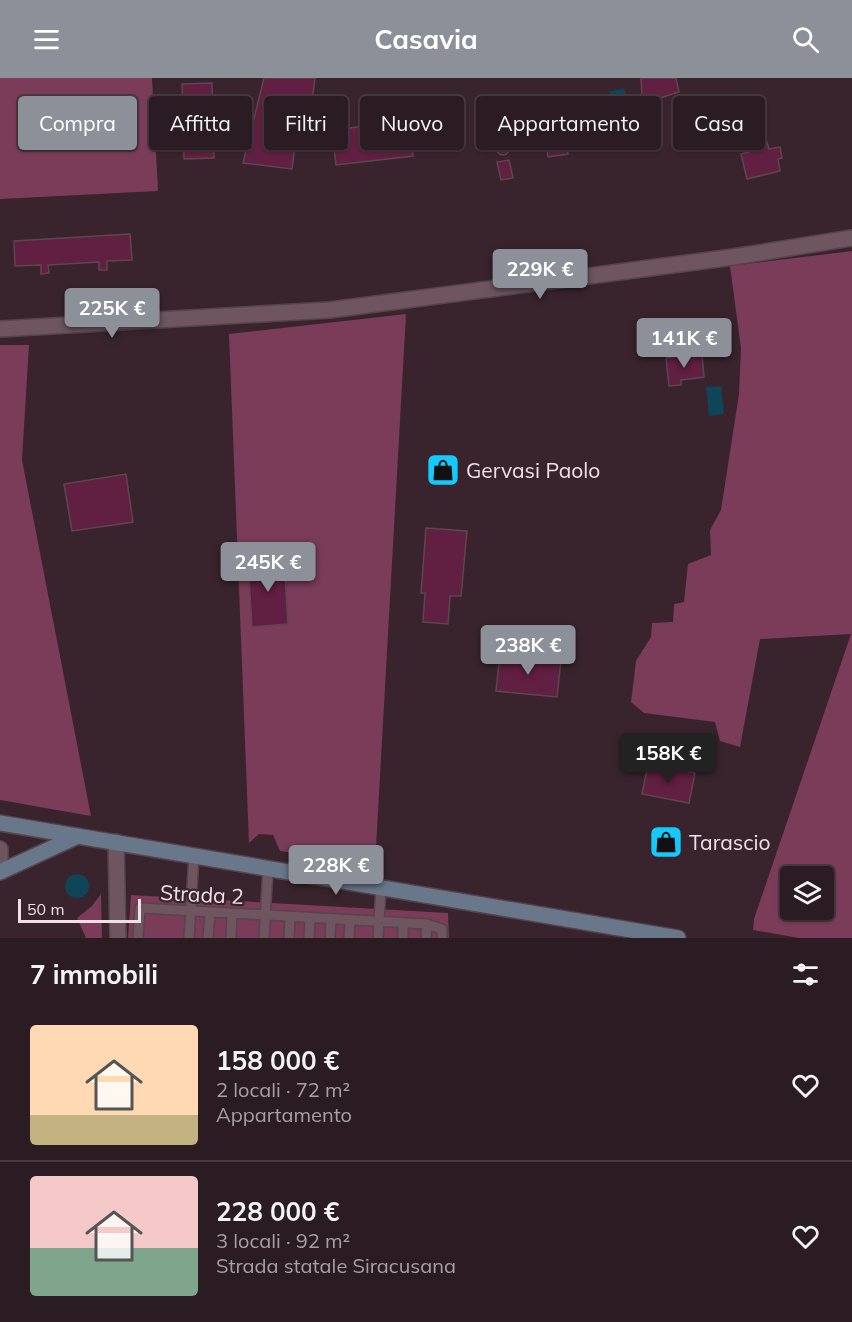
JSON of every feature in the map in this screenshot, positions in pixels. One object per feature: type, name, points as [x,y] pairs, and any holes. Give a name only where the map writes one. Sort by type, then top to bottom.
[{"type":"main road","points":[[0,823],[673,938]]},
{"type":"main road","points":[[0,872],[78,836]]},
{"type":"street","points":[[0,329],[330,310],[733,257],[852,238]]},
{"type":"street","points":[[116,842],[118,938]]},
{"type":"street","points":[[0,849],[0,859]]},
{"type":"lane","points":[[189,938],[194,855]]},
{"type":"lane","points":[[264,938],[268,868]]},
{"type":"lane","points":[[378,938],[381,887]]},
{"type":"lane","name":"Strada 2","points":[[138,938],[140,908],[427,924],[442,934]]},
{"type":"lane","points":[[208,938],[210,913]]},
{"type":"lane","points":[[231,938],[232,914]]},
{"type":"lane","points":[[289,938],[290,917]]},
{"type":"lane","points":[[309,938],[310,918]]},
{"type":"lane","points":[[330,938],[331,919]]},
{"type":"lane","points":[[349,938],[350,920]]},
{"type":"lane","points":[[403,938],[404,923]]},
{"type":"lane","points":[[426,938],[427,924]]},
{"type":"shaded area","points":[[0,78],[152,78],[153,96],[149,96],[149,150],[156,150],[158,191],[0,199]]},
{"type":"shaded area","points":[[852,251],[852,938],[799,938],[753,930],[754,919],[851,634],[760,639],[740,747],[720,741],[715,722],[644,713],[631,702],[636,661],[651,637],[652,623],[673,622],[674,604],[684,602],[688,564],[711,555],[710,530],[721,510],[739,394],[741,348],[730,266]]},
{"type":"shaded area","points":[[406,314],[375,865],[280,851],[273,835],[259,834],[249,843],[229,334]]},
{"type":"shaded area","points":[[0,345],[29,345],[22,460],[91,816],[0,800]]},
{"type":"shaded area","points":[[101,894],[102,938],[86,938],[77,918],[92,906]]},
{"type":"shaded area","points":[[131,895],[448,913],[449,938],[128,938]]},
{"type":"water","points":[[624,88],[626,96],[610,96],[609,92]]},
{"type":"water","points":[[721,386],[724,414],[709,416],[706,387]]},
{"type":"water","points":[[77,874],[82,875],[88,881],[88,891],[82,897],[77,898],[72,897],[66,891],[65,886],[66,881],[72,875]]},
{"type":"building","points":[[264,78],[315,78],[313,96],[264,96],[264,150],[294,150],[292,169],[243,163],[246,150],[252,150],[252,127]]},
{"type":"building","points":[[641,78],[676,78],[679,92],[661,98],[642,96]]},
{"type":"building","points":[[212,83],[212,96],[182,96],[182,84]]},
{"type":"building","points":[[360,127],[360,150],[412,150],[413,156],[336,165],[334,150],[348,150],[348,128]]},
{"type":"building","points":[[767,142],[769,149],[780,147],[782,158],[778,159],[780,171],[747,179],[741,154],[765,150]]},
{"type":"building","points":[[184,150],[214,150],[214,158],[184,159]]},
{"type":"building","points":[[497,150],[509,150],[505,155]]},
{"type":"building","points":[[547,150],[567,150],[568,154],[548,157]]},
{"type":"building","points":[[509,160],[513,178],[501,180],[497,162]]},
{"type":"building","points":[[130,234],[132,260],[107,261],[107,270],[99,270],[99,262],[48,265],[49,273],[41,274],[41,265],[15,266],[14,241]]},
{"type":"building","points":[[702,354],[704,377],[681,380],[681,385],[669,386],[666,358]]},
{"type":"building","points":[[126,474],[133,522],[72,531],[64,484]]},
{"type":"building","points":[[426,528],[467,531],[461,596],[450,596],[448,624],[423,622],[425,593],[421,593]]},
{"type":"building","points":[[284,559],[288,624],[252,627],[248,562]]},
{"type":"building","points":[[500,654],[561,660],[557,697],[496,691]]},
{"type":"building","points":[[648,764],[695,773],[689,803],[642,794]]},
{"type":"place","name":"Gervasi Paolo","points":[[443,470]]},
{"type":"place","name":"Tarascio","points":[[666,842]]}]
